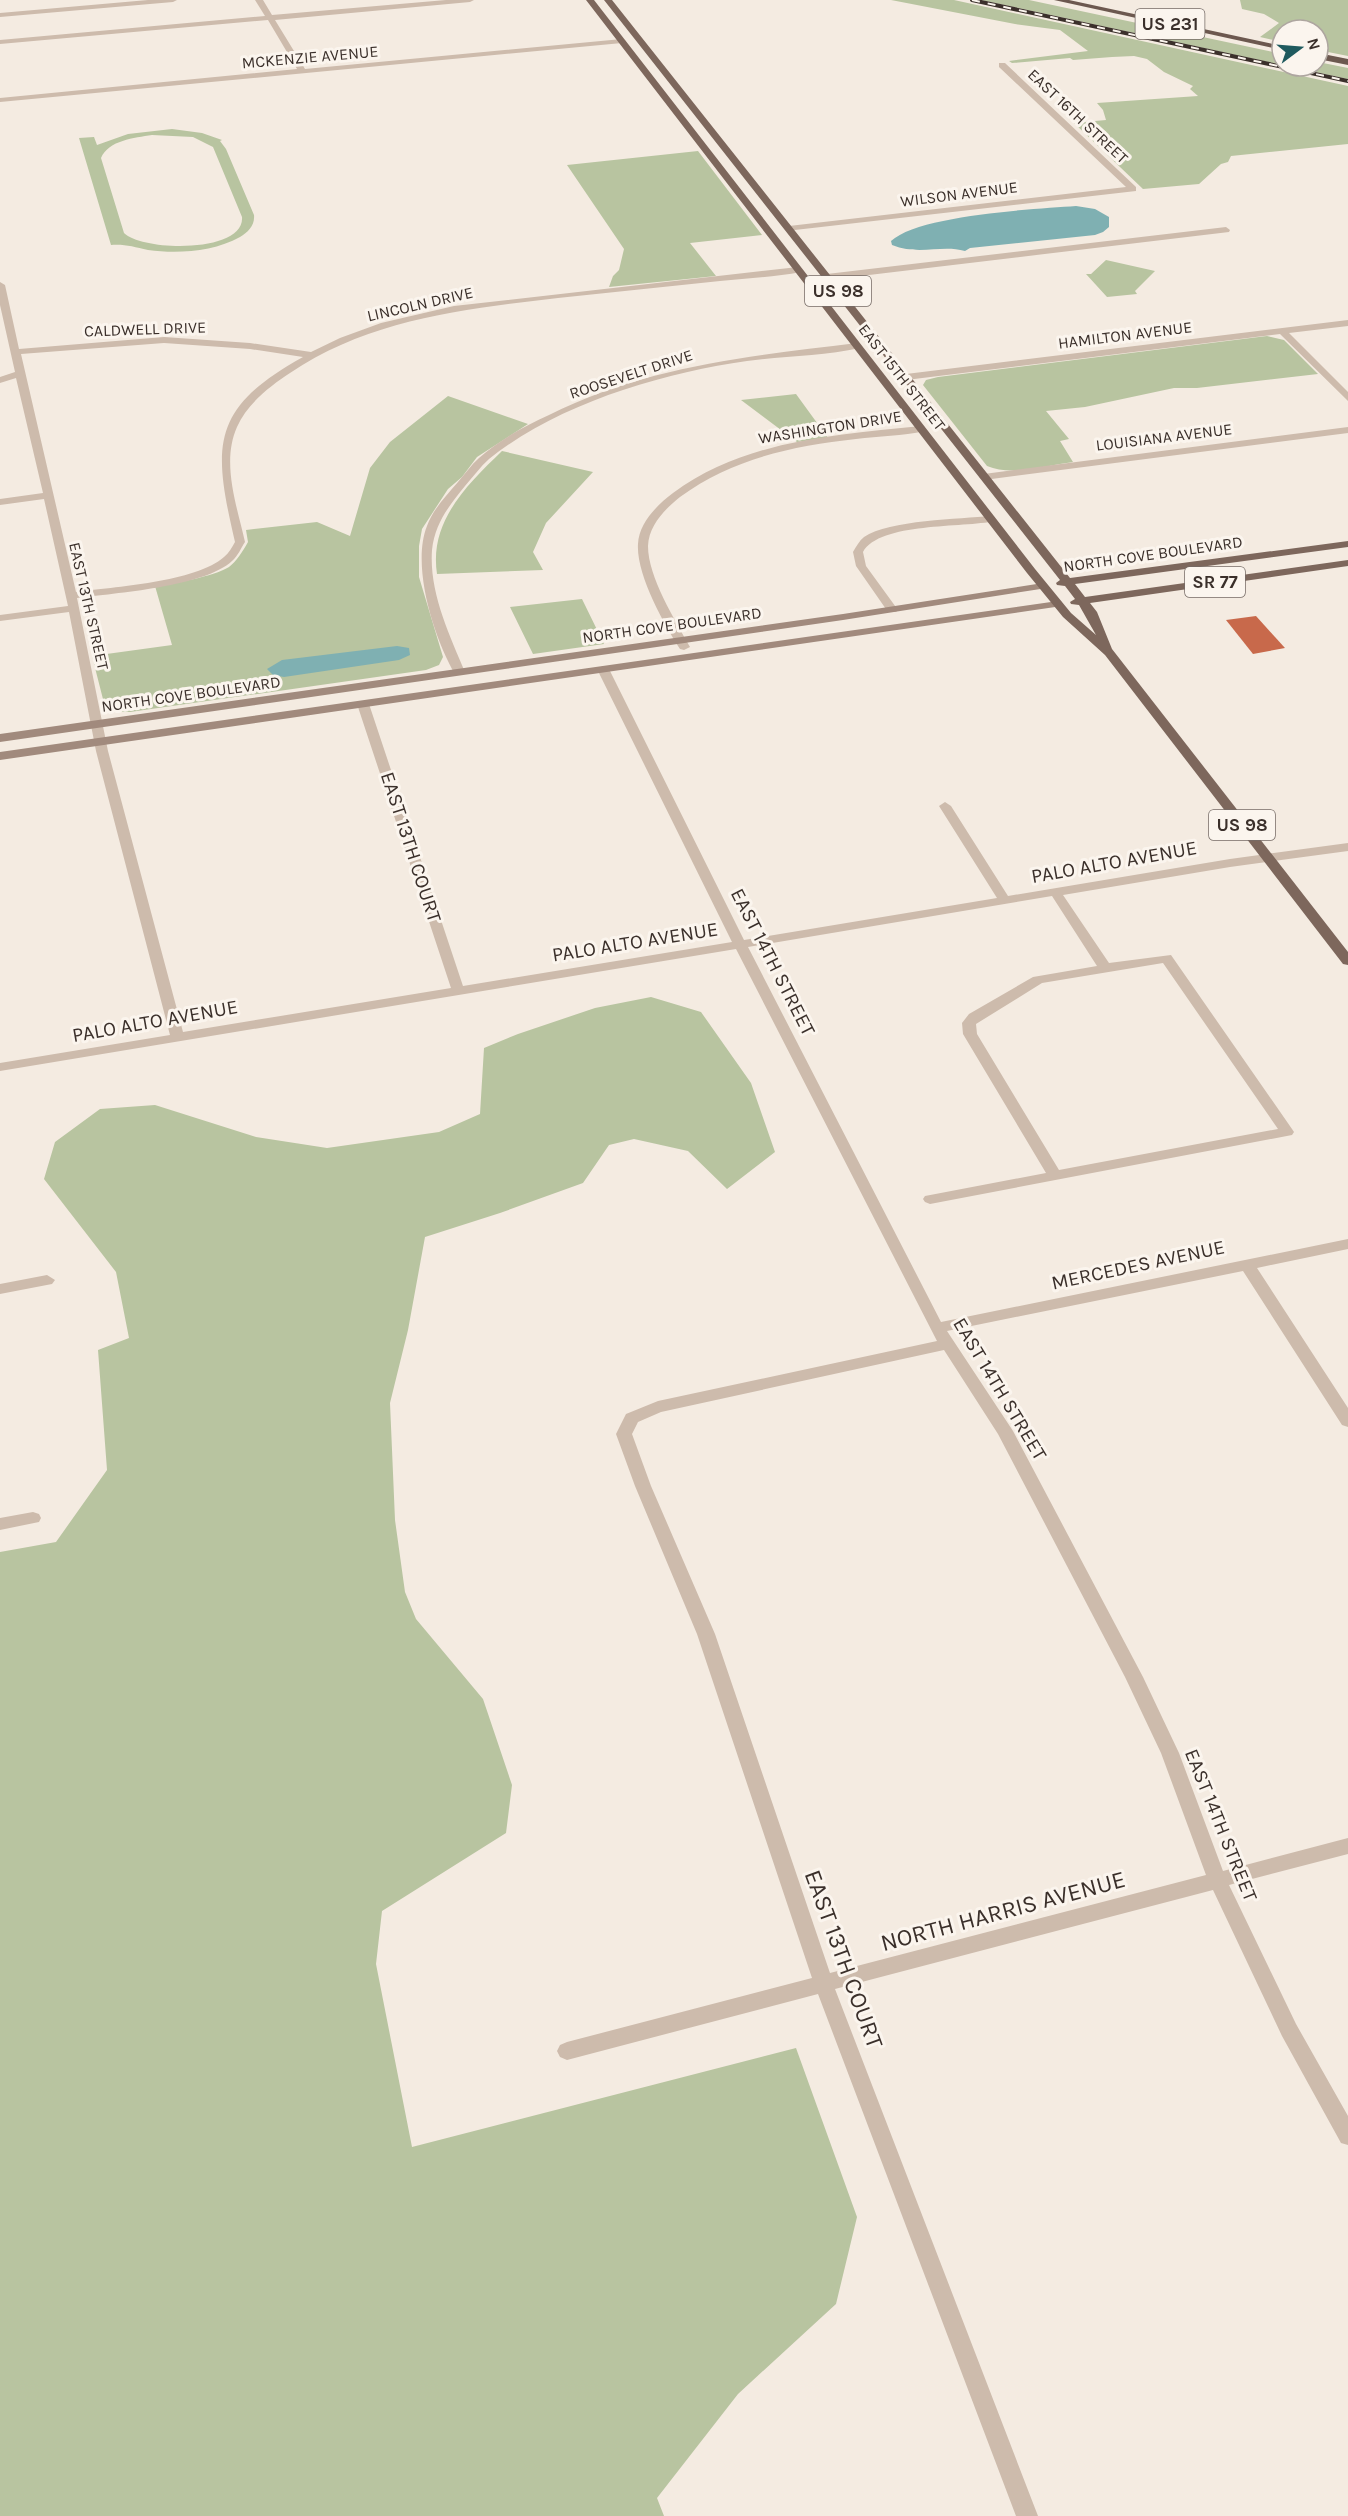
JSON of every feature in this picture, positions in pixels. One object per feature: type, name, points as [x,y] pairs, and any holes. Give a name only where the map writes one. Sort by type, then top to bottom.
[{"type":"highway","name":"US 231","points":[[1058,0],[1270,45]]},
{"type":"highway","points":[[1330,58],[1348,62]]},
{"type":"main road","name":"EAST 15TH STREET","points":[[590,0],[1043,586],[1067,615],[1109,653],[1348,961]]},
{"type":"main road","name":"EAST 15TH STREET","points":[[608,0],[1091,612],[1109,653]]},
{"type":"main road","points":[[622,41],[640,40]]},
{"type":"main road","points":[[664,96],[682,94]]},
{"type":"main road","points":[[702,145],[721,143]]},
{"type":"main road","points":[[739,192],[759,190]]},
{"type":"main road","points":[[768,231],[789,229]]},
{"type":"main road","points":[[798,270],[819,267]]},
{"type":"main road","points":[[805,279],[827,277]]},
{"type":"main road","points":[[857,346],[879,344]]},
{"type":"main road","points":[[884,380],[906,377]]},
{"type":"main road","points":[[921,429],[945,426]]},
{"type":"main road","points":[[960,480],[984,477]]},
{"type":"main road","name":"NORTH COVE BOULEVARD","points":[[0,738],[459,672],[682,644],[728,634],[1067,582],[1348,544]]},
{"type":"main road","name":"NORTH COVE BOULEVARD","points":[[0,756],[1348,564]]},
{"type":"main road","points":[[603,669],[609,662],[623,657],[682,644]]},
{"type":"street","points":[[0,15],[173,0]]},
{"type":"street","points":[[259,0],[302,71]]},
{"type":"street","points":[[0,42],[470,0]]},
{"type":"street","name":"MCKENZIE AVENUE","points":[[0,100],[622,41]]},
{"type":"street","name":"EAST 16TH STREET","points":[[1002,65],[1133,189]]},
{"type":"street","name":"WILSON AVENUE","points":[[789,229],[1133,189]]},
{"type":"street","points":[[827,277],[1227,230]]},
{"type":"street","name":"LINCOLN DRIVE","points":[[71,596],[180,578],[228,560],[240,542],[226,476],[225,449],[232,425],[246,405],[278,377],[311,355],[383,325],[458,308],[798,270]]},
{"type":"street","name":"EAST 13TH STREET","points":[[0,285],[3,310],[15,352],[74,608],[100,742],[177,1037]]},
{"type":"street","name":"HAMILTON AVENUE","points":[[906,377],[1348,323]]},
{"type":"street","points":[[1282,331],[1348,398]]},
{"type":"street","name":"CALDWELL DRIVE","points":[[15,352],[164,340],[250,346],[311,355]]},
{"type":"street","name":"ROOSEVELT DRIVE","points":[[459,672],[437,614],[428,577],[430,529],[456,490],[485,458],[553,416],[644,382],[735,360],[857,346]]},
{"type":"street","points":[[0,380],[19,374]]},
{"type":"street","name":"WASHINGTON DRIVE","points":[[682,644],[648,570],[643,549],[647,529],[663,505],[699,478],[756,455],[804,444],[921,429]]},
{"type":"street","name":"LOUISIANA AVENUE","points":[[984,477],[1348,430]]},
{"type":"street","points":[[0,502],[47,496]]},
{"type":"street","points":[[892,609],[860,563],[858,552],[864,543],[873,537],[890,532],[991,519]]},
{"type":"street","points":[[0,618],[74,608]]},
{"type":"street","name":"EAST 14TH STREET","points":[[603,669],[740,945],[937,1328],[1005,1431],[1134,1677],[1170,1754],[1218,1881],[1289,2030],[1348,2136]]},
{"type":"street","name":"EAST 13TH COURT","points":[[363,704],[458,990]]},
{"type":"street","points":[[945,806],[1005,901]]},
{"type":"street","name":"PALO ALTO AVENUE","points":[[0,1067],[1054,892],[1348,847]]},
{"type":"street","points":[[1054,892],[1105,968]]},
{"type":"street","points":[[930,1199],[1055,1176],[1287,1132],[1166,958],[1038,980],[974,1017],[969,1023],[970,1034],[1055,1176]]},
{"type":"street","name":"MERCEDES AVENUE","points":[[937,1328],[1348,1244]]},
{"type":"street","points":[[1247,1265],[1348,1421]]},
{"type":"street","points":[[0,1289],[47,1280]]},
{"type":"street","name":"EAST 13TH COURT","points":[[948,1344],[658,1407],[632,1418],[624,1434],[642,1486],[706,1634],[824,1985],[1027,2516]]},
{"type":"street","points":[[0,1524],[33,1518]]},
{"type":"street","name":"NORTH HARRIS AVENUE","points":[[567,2051],[1348,1846]]},
{"type":"green space","points":[[891,0],[954,0],[1270,69],[1270,78],[1311,78],[1348,86],[1348,144],[1231,156],[1228,162],[1221,164],[1199,184],[1143,189],[1074,123],[1106,120],[1103,110],[1097,103],[1198,96],[1190,89],[1193,86],[1164,72],[1147,59],[1134,56],[1012,63],[1009,61],[1088,51],[1060,30],[1015,24]]},
{"type":"green space","points":[[981,0],[1029,0],[1270,51],[1270,62]]},
{"type":"green space","points":[[1240,0],[1348,0],[1348,56],[1330,52],[1330,18],[1271,18],[1264,14],[1242,9]]},
{"type":"green space","points":[[1270,30],[1270,39],[1260,37]]},
{"type":"green space","points":[[1330,64],[1348,68],[1348,79],[1330,75]]},
{"type":"green space","points":[[172,129],[202,133],[222,140],[220,141],[226,149],[254,215],[250,228],[243,235],[229,242],[195,251],[159,251],[111,245],[79,138],[94,137],[97,145],[128,134]],"holes":[[[152,135],[193,137],[213,147],[242,217],[239,229],[228,237],[192,246],[151,244],[124,233],[101,158],[105,152],[116,144],[138,137]]]},
{"type":"green space","points":[[698,151],[762,235],[690,243],[716,276],[609,287],[613,276],[619,270],[624,249],[567,165]]},
{"type":"green space","points":[[1106,260],[1155,271],[1135,291],[1137,294],[1107,297],[1086,274],[1091,274]]},
{"type":"green space","points":[[1267,336],[1284,340],[1318,374],[1197,388],[1174,388],[1085,407],[1046,411],[1069,439],[1060,441],[1073,462],[1030,469],[1007,470],[987,466],[923,385],[926,380],[938,377]]},
{"type":"green space","points":[[796,394],[828,438],[797,442],[741,400]]},
{"type":"green space","points":[[448,396],[528,424],[477,457],[462,477],[448,489],[422,529],[419,546],[419,577],[443,657],[439,665],[426,670],[130,712],[114,712],[105,707],[92,656],[172,645],[155,586],[204,577],[229,567],[248,542],[246,530],[317,522],[350,536],[370,468],[390,442]]},
{"type":"green space","points":[[502,451],[593,472],[546,523],[533,552],[543,570],[437,574],[436,555],[439,537],[453,505]]},
{"type":"green space","points":[[582,599],[604,644],[533,654],[510,607]]},
{"type":"green space","points":[[651,997],[701,1012],[751,1083],[775,1152],[727,1189],[688,1151],[634,1139],[609,1145],[583,1183],[425,1237],[408,1330],[390,1403],[395,1520],[405,1592],[416,1619],[483,1699],[512,1785],[506,1833],[382,1911],[376,1964],[412,2147],[796,2048],[857,2217],[836,2304],[738,2394],[657,2498],[664,2516],[0,2516],[0,1552],[56,1542],[107,1470],[98,1350],[129,1338],[116,1272],[44,1179],[55,1142],[100,1109],[155,1105],[256,1137],[327,1148],[439,1132],[480,1114],[484,1048],[595,1008]]},
{"type":"water","points":[[1076,206],[1095,209],[1109,217],[1109,227],[1095,235],[970,248],[965,251],[956,249],[912,250],[892,245],[891,241],[905,232],[951,219]]},
{"type":"water","points":[[397,646],[409,648],[410,655],[399,660],[284,677],[273,675],[267,669],[282,660]]},
{"type":"building","points":[[1256,616],[1285,648],[1253,654],[1226,620]]},
{"type":"railway","points":[[972,0],[1348,81]]}]
